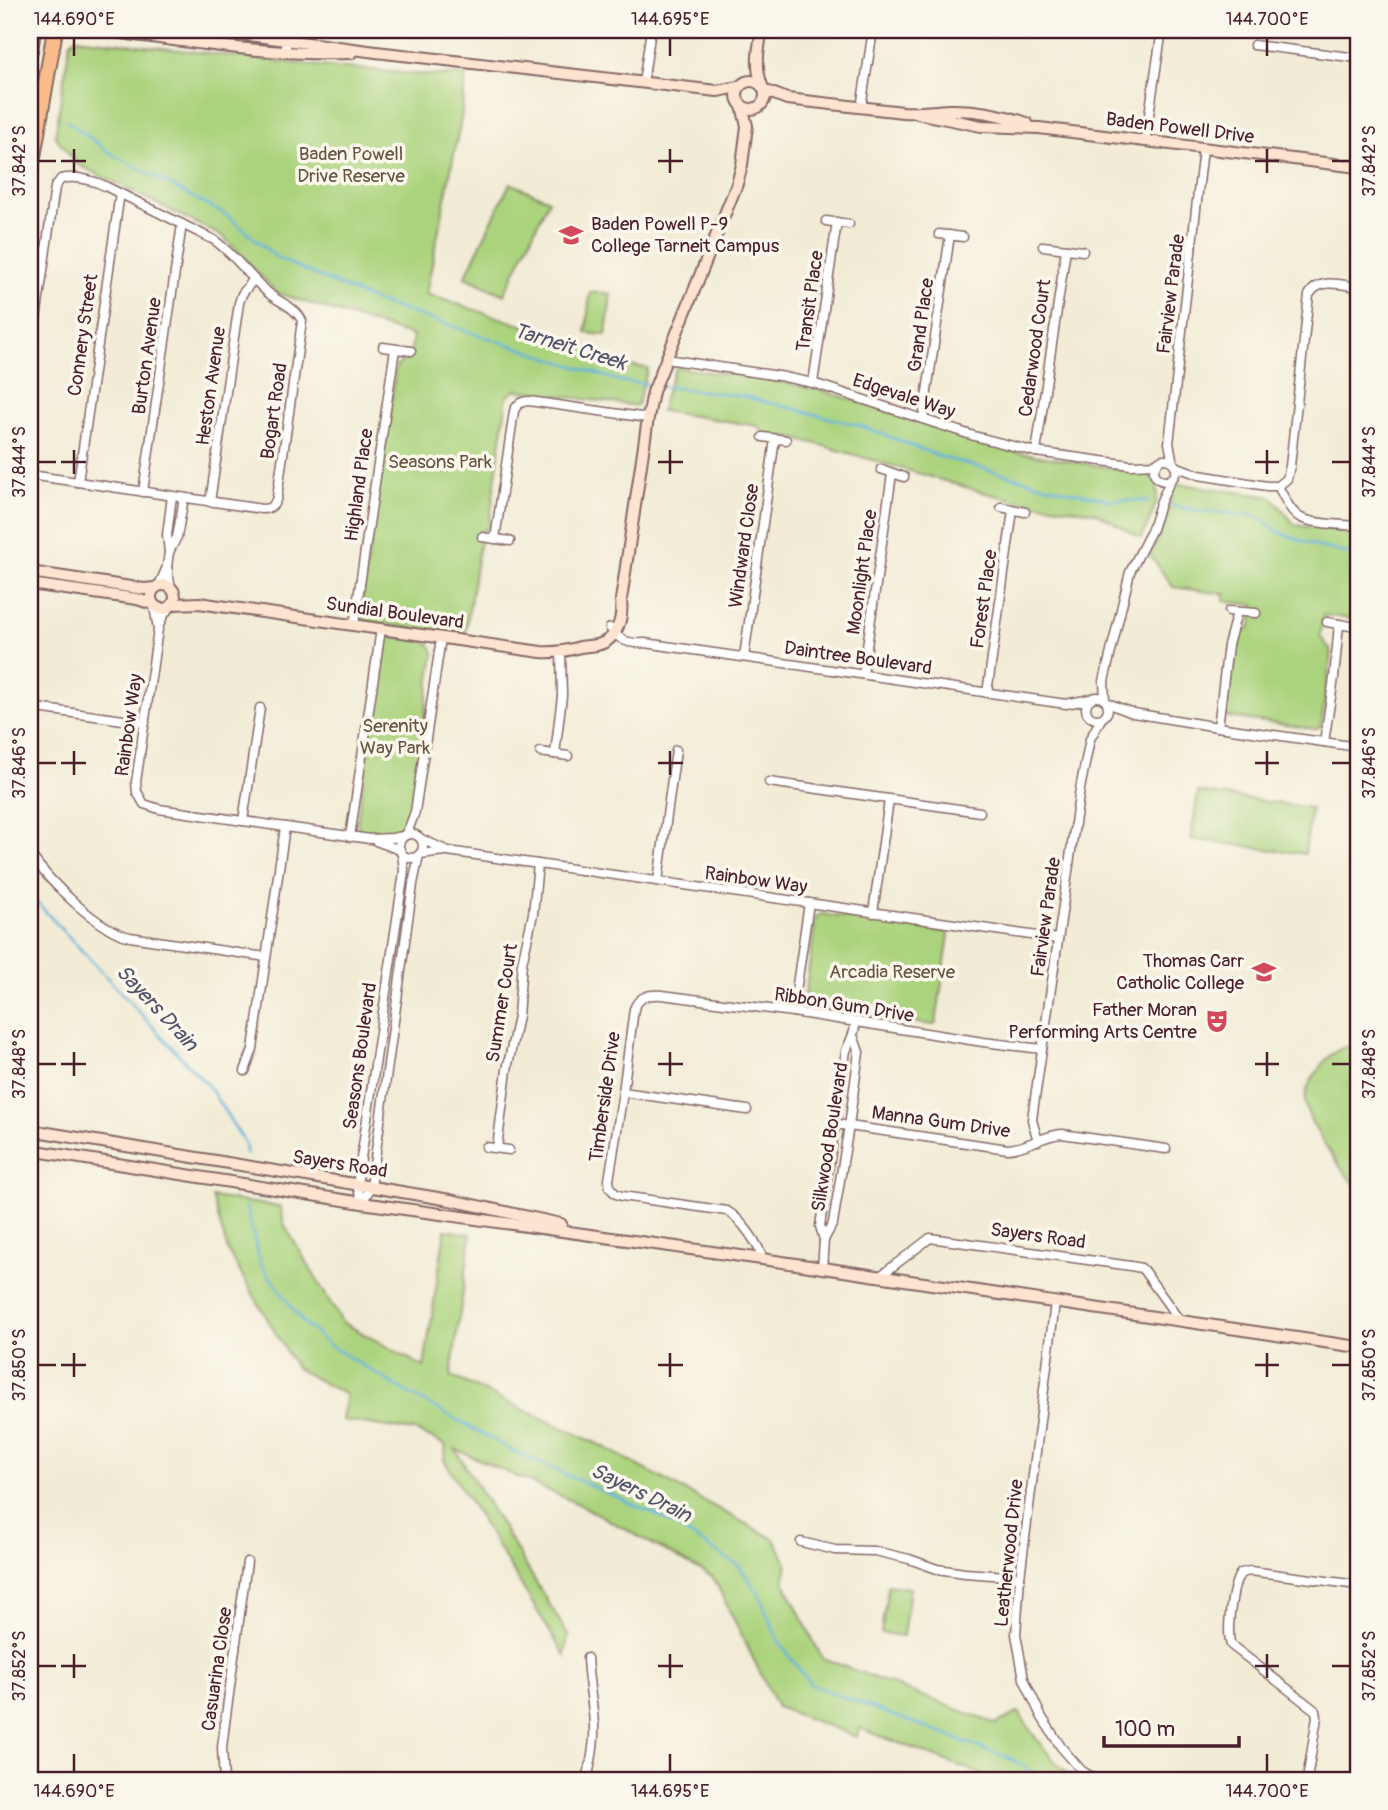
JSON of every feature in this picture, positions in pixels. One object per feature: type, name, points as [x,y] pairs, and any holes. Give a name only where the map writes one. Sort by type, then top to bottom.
[{"type":"highway","points":[[30,51],[33,30]]},
{"type":"highway","points":[[30,174],[55,30]]},
{"type":"street","points":[[96,30],[286,52],[376,52]]},
{"type":"street","points":[[210,30],[288,35],[376,52],[717,91],[755,82],[763,88]]},
{"type":"street","points":[[643,83],[651,30]]},
{"type":"street","points":[[614,631],[653,392],[734,193],[747,126],[765,97],[756,63],[762,30]]},
{"type":"street","points":[[860,108],[873,30]]},
{"type":"street","points":[[1145,141],[1163,30]]},
{"type":"street","points":[[286,52],[288,35]]},
{"type":"street","points":[[1254,46],[1358,58]]},
{"type":"street","points":[[747,126],[737,91],[756,63]]},
{"type":"street","name":"Baden Powell Drive","points":[[763,88],[787,99],[917,113],[981,126],[1039,128],[1358,167]]},
{"type":"street","points":[[717,91],[746,108],[759,106]]},
{"type":"street","name":"Baden Powell Drive","points":[[759,106],[787,99]]},
{"type":"street","name":"Baden Powell Drive","points":[[917,113],[947,110],[982,112],[1039,128]]},
{"type":"street","points":[[981,126],[982,112]]},
{"type":"street","name":"Fairview Parade","points":[[1174,464],[1169,443],[1203,149]]},
{"type":"street","points":[[30,361],[54,192],[61,179],[67,177],[93,181],[183,224],[220,244],[254,279]]},
{"type":"street","name":"Connery Street","points":[[78,482],[120,193]]},
{"type":"street","points":[[826,221],[849,224]]},
{"type":"street","name":"Transit Place","points":[[813,383],[837,222]]},
{"type":"street","name":"Burton Avenue","points":[[143,492],[183,224]]},
{"type":"street","points":[[939,234],[963,237]]},
{"type":"street","name":"Grand Place","points":[[923,419],[950,235]]},
{"type":"street","points":[[1042,246],[1083,251]]},
{"type":"street","name":"Cedarwood Court","points":[[1037,452],[1066,249]]},
{"type":"street","name":"Bogart Road","points":[[210,502],[266,509],[274,504],[277,497],[302,321],[254,279]]},
{"type":"street","name":"Heston Avenue","points":[[210,502],[239,303],[242,293],[254,279]]},
{"type":"street","points":[[1161,501],[1154,470],[1158,462],[1166,460],[1199,475],[1267,486],[1278,486],[1287,479],[1309,295],[1317,286],[1323,284],[1358,287]]},
{"type":"street","points":[[383,347],[411,351]]},
{"type":"street","name":"Highland Place","points":[[354,625],[395,349]]},
{"type":"street","name":"Edgevale Way","points":[[666,359],[813,383],[997,442],[1037,452],[1131,465],[1158,462]]},
{"type":"street","points":[[495,539],[514,411],[518,404],[529,401],[648,418]]},
{"type":"street","points":[[763,436],[786,440]]},
{"type":"street","name":"Windward Close","points":[[744,657],[775,439]]},
{"type":"street","name":"Fairview Parade","points":[[1158,462],[1169,443]]},
{"type":"street","points":[[1103,718],[1108,710],[1104,681],[1130,572],[1152,529],[1161,501],[1176,471],[1174,464]]},
{"type":"street","name":"Edgevale Way","points":[[1131,465],[1157,477]]},
{"type":"street","points":[[881,469],[904,477]]},
{"type":"street","name":"Moonlight Place","points":[[863,674],[892,474]]},
{"type":"street","points":[[30,475],[210,502]]},
{"type":"street","points":[[1157,477],[1164,481],[1199,475]]},
{"type":"street","points":[[1278,486],[1290,508],[1301,518],[1358,526]]},
{"type":"street","points":[[169,552],[168,524],[172,496]]},
{"type":"street","points":[[30,584],[137,599],[162,609],[167,594],[169,552],[177,537],[184,498]]},
{"type":"street","points":[[1001,507],[1024,512]]},
{"type":"street","name":"Forest Place","points":[[987,693],[1013,510]]},
{"type":"street","points":[[168,524],[179,526]]},
{"type":"street","points":[[482,537],[510,541]]},
{"type":"street","name":"Sundial Boulevard","points":[[30,572],[145,589],[199,603],[541,652],[561,652],[585,646],[614,631]]},
{"type":"street","points":[[153,605],[151,597],[167,594]]},
{"type":"street","name":"Rainbow Way","points":[[167,594],[158,629],[136,787],[144,804],[159,809],[350,837],[370,839],[404,836]]},
{"type":"street","name":"Rainbow Way","points":[[153,605],[158,629]]},
{"type":"street","points":[[1218,727],[1233,611],[1256,613]]},
{"type":"street","points":[[1327,622],[1356,627]]},
{"type":"street","points":[[1324,743],[1339,624]]},
{"type":"street","points":[[350,837],[381,629]]},
{"type":"street","name":"Daintree Boulevard","points":[[614,631],[616,637],[629,643],[646,643],[1066,704],[1088,714]]},
{"type":"street","points":[[415,811],[423,848],[412,858],[401,852],[399,842],[409,828],[415,811],[441,638]]},
{"type":"street","points":[[555,754],[562,696],[561,652]]},
{"type":"street","points":[[1104,681],[1086,706],[1088,714],[1094,719],[1133,713]]},
{"type":"street","points":[[1092,698],[1100,697],[1133,713],[1358,747]]},
{"type":"street","name":"Daintree Boulevard","points":[[1066,704],[1092,698]]},
{"type":"street","points":[[30,707],[145,723]]},
{"type":"street","points":[[243,821],[260,708]]},
{"type":"street","name":"Fairview Parade","points":[[1038,1141],[1032,1120],[1081,778],[1090,739],[1088,714]]},
{"type":"street","name":"Fairview Parade","points":[[1090,739],[1103,718]]},
{"type":"street","points":[[658,881],[676,750]]},
{"type":"street","points":[[540,752],[568,757]]},
{"type":"street","points":[[769,782],[981,812]]},
{"type":"street","points":[[873,913],[889,800]]},
{"type":"street","points":[[246,1071],[253,1049],[285,827]]},
{"type":"street","points":[[404,836],[411,833],[421,838]]},
{"type":"street","name":"Rainbow Way","points":[[421,838],[448,851]]},
{"type":"street","name":"Rainbow Way","points":[[370,839],[401,852]]},
{"type":"street","name":"Rainbow Way","points":[[419,854],[448,851],[1058,939]]},
{"type":"street","name":"Seasons Boulevard","points":[[362,1203],[357,1185],[403,879],[401,852]]},
{"type":"street","points":[[30,854],[80,907],[120,934],[266,957]]},
{"type":"street","name":"Seasons Boulevard","points":[[362,1203],[371,1187],[419,854]]},
{"type":"street","name":"Summer Court","points":[[497,1148],[507,1069],[518,1016],[522,962],[533,914],[538,864]]},
{"type":"street","points":[[793,1013],[809,903]]},
{"type":"street","name":"Ribbon Gum Drive","points":[[642,998],[650,994],[662,995],[1042,1049]]},
{"type":"street","name":"Timberside Drive","points":[[642,998],[636,1002],[634,1009],[610,1188],[621,1196],[734,1214],[761,1251],[762,1259]]},
{"type":"street","name":"Silkwood Boulevard","points":[[824,1240],[833,1223],[849,1126],[859,1052],[854,1038],[856,1022]]},
{"type":"street","name":"Silkwood Boulevard","points":[[822,1269],[824,1240],[820,1226],[846,1051],[854,1038]]},
{"type":"street","points":[[623,1092],[747,1110]]},
{"type":"street","name":"Manna Gum Drive","points":[[835,1124],[1008,1149],[1062,1134],[1166,1149]]},
{"type":"street","name":"Sayers Road","points":[[30,1130],[450,1200],[642,1242]]},
{"type":"street","points":[[93,1160],[95,1140]]},
{"type":"street","points":[[486,1147],[509,1150]]},
{"type":"street","name":"Sayers Road","points":[[30,1150],[362,1203],[1358,1347]]},
{"type":"street","name":"Sayers Road","points":[[879,1277],[930,1238],[1131,1266],[1141,1268],[1180,1321]]},
{"type":"street","name":"Leatherwood Drive","points":[[1055,1303],[1020,1577],[1016,1634],[1024,1679],[1041,1716],[1061,1747],[1082,1771],[1098,1780]]},
{"type":"street","points":[[800,1542],[835,1550],[874,1551],[937,1569],[1020,1577]]},
{"type":"street","name":"Casuarina Close","points":[[224,1780],[223,1736],[247,1562]]},
{"type":"street","points":[[1307,1780],[1315,1728],[1312,1713],[1304,1702],[1231,1645],[1229,1633],[1236,1580],[1241,1573],[1250,1571],[1350,1584]]},
{"type":"street","points":[[587,1658],[594,1725],[593,1753],[587,1780]]},
{"type":"green space","points":[[76,38],[337,68],[434,75],[466,74],[461,119],[426,294],[580,344],[618,364],[648,368],[637,406],[516,390],[507,397],[489,526],[481,533],[465,636],[368,622],[360,612],[396,366],[410,357],[413,336],[277,293],[224,237],[77,164],[55,136],[70,42]]},
{"type":"green space","points":[[510,183],[549,200],[504,295],[465,277]]},
{"type":"green space","points":[[590,292],[611,294],[606,335],[586,333]]},
{"type":"green space","points":[[676,367],[824,391],[1011,451],[1143,473],[1152,477],[1156,483],[1157,499],[1141,538],[1095,512],[1018,501],[986,493],[814,443],[764,433],[758,426],[661,411]]},
{"type":"green space","points":[[1180,484],[1272,497],[1295,525],[1358,533],[1358,612],[1354,612],[1353,619],[1323,615],[1320,636],[1332,652],[1321,726],[1316,729],[1228,717],[1225,712],[1235,638],[1251,626],[1254,605],[1224,601],[1225,594],[1173,587],[1150,555],[1164,523],[1173,489]]},
{"type":"green space","name":"Serenity Way Park","points":[[392,636],[428,643],[434,653],[409,820],[398,834],[381,836],[359,831],[357,821],[383,643]]},
{"type":"green space","points":[[1198,792],[1311,808],[1305,854],[1191,839]]},
{"type":"green space","name":"Arcadia Reserve","points":[[821,914],[946,932],[949,935],[936,1023],[933,1025],[807,1007],[804,1002],[816,917]]},
{"type":"green space","points":[[1358,1044],[1358,1188],[1317,1132],[1306,1108],[1305,1099],[1311,1081],[1329,1057],[1342,1048]]},
{"type":"green space","points":[[212,1197],[280,1207],[285,1226],[342,1322],[424,1367],[445,1230],[471,1234],[451,1376],[602,1446],[774,1539],[787,1563],[784,1582],[822,1658],[996,1724],[1019,1712],[1044,1749],[1076,1780],[997,1780],[859,1728],[857,1737],[777,1707],[713,1577],[581,1505],[455,1449],[568,1635],[565,1656],[444,1460],[446,1445],[415,1431],[342,1420],[346,1395],[296,1368],[228,1251]]},
{"type":"green space","points":[[888,1585],[910,1588],[903,1636],[881,1633]]},
{"type":"waterway","name":"Tarneit Creek","points":[[66,120],[110,153],[228,216],[277,258],[375,301],[620,381],[653,385]]},
{"type":"waterway","name":"Tarneit Creek","points":[[660,386],[742,396],[862,426],[938,456],[1047,486],[1110,500],[1149,501]]},
{"type":"waterway","name":"Tarneit Creek","points":[[1171,506],[1257,516],[1280,533],[1320,547],[1358,556]]},
{"type":"waterway","name":"Sayers Drain","points":[[30,895],[210,1088],[246,1145],[246,1154]]},
{"type":"waterway","name":"Sayers Drain","points":[[246,1207],[261,1265],[302,1321],[329,1345],[406,1392],[513,1451],[661,1517],[739,1566],[759,1594],[779,1642],[811,1685],[1011,1759],[1043,1780]]},
{"type":"place","name":"Baden Powell P-9 College Tarneit Campus","points":[[571,235]]},
{"type":"place","name":"Thomas Carr Catholic College","points":[[1264,972]]},
{"type":"place","name":"Father Moran Performing Arts Centre","points":[[1217,1021]]},
{"type":"park label","name":"Baden Powell Drive Reserve","points":[[351,165]]},
{"type":"park label","name":"Seasons Park","points":[[440,462]]}]
